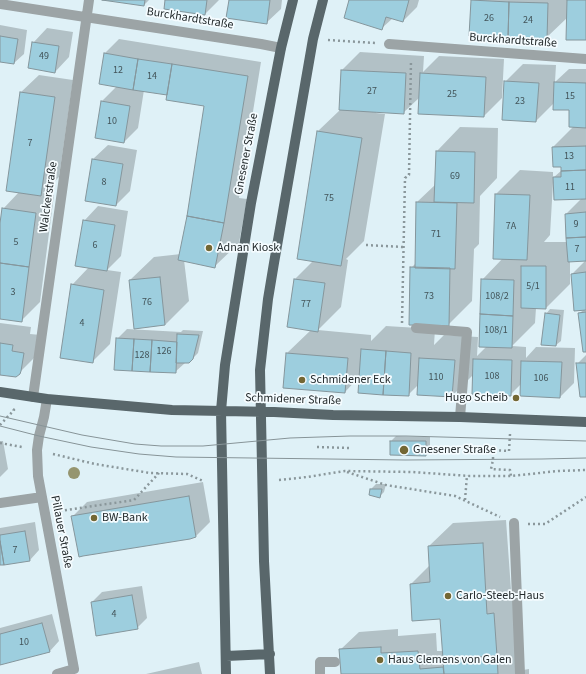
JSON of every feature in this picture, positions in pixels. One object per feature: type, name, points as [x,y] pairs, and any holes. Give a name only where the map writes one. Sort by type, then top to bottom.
[{"type":"main road","name":"Gnesener Straße","points":[[226,674],[221,411],[225,365],[253,195],[281,48],[293,0]]},
{"type":"main road","points":[[270,674],[264,561],[260,370],[268,299],[312,47],[323,0]]},
{"type":"main road","name":"Schmidener Straße","points":[[0,392],[47,399],[172,410],[301,412],[333,415],[460,417],[586,422]]},
{"type":"main road","points":[[226,656],[270,654]]},
{"type":"street","name":"Walckerstraße","points":[[33,397],[90,0]]},
{"type":"street","name":"Burckhardtstraße","points":[[0,4],[281,48]]},
{"type":"street","name":"Burckhardtstraße","points":[[389,44],[586,59]]},
{"type":"street","points":[[416,328],[466,332],[460,417]]},
{"type":"street","name":"Pillauer Straße","points":[[47,399],[37,450],[38,476],[74,669],[57,674]]},
{"type":"street","points":[[0,503],[42,497]]},
{"type":"street","points":[[514,523],[520,674]]},
{"type":"street","points":[[320,674],[320,662],[335,662]]},
{"type":"path","points":[[337,41],[363,42]]},
{"type":"path","points":[[402,328],[405,178],[409,175],[412,46]]},
{"type":"path","points":[[366,245],[403,247]]},
{"type":"path","points":[[0,425],[14,410],[7,408]]},
{"type":"path","points":[[466,450],[509,451],[510,431]]},
{"type":"path","points":[[0,443],[95,464],[159,473],[187,474],[203,481]]},
{"type":"path","points":[[318,447],[349,448]]},
{"type":"path","points":[[493,450],[491,469],[510,470],[511,476]]},
{"type":"path","points":[[279,480],[345,471],[511,476],[558,471],[586,470]]},
{"type":"path","points":[[345,471],[386,485],[455,496],[514,523],[545,524],[586,496]]},
{"type":"path","points":[[44,513],[134,500],[159,473]]},
{"type":"path","points":[[465,500],[467,475]]},
{"type":"building","points":[[102,0],[145,0],[144,6]]},
{"type":"building","points":[[165,0],[207,0],[205,15],[164,9]]},
{"type":"building","points":[[229,0],[270,0],[267,24],[226,18]]},
{"type":"building","points":[[349,0],[409,0],[403,22],[386,17],[382,30],[344,18]]},
{"type":"building","points":[[471,0],[509,2],[508,38],[469,36]]},
{"type":"building","points":[[567,0],[586,0],[586,40],[566,40]]},
{"type":"building","points":[[509,2],[548,3],[547,39],[508,38]]},
{"type":"building","points":[[0,36],[18,39],[14,64],[0,62]]},
{"type":"building","points":[[32,42],[59,46],[55,73],[28,68]]},
{"type":"building","points":[[104,53],[138,59],[133,90],[99,84]]},
{"type":"building","points":[[138,59],[172,64],[167,95],[133,90]]},
{"type":"building","points":[[172,64],[248,76],[224,223],[187,216],[204,106],[166,100]]},
{"type":"building","points":[[341,70],[406,73],[404,114],[339,110]]},
{"type":"building","points":[[420,73],[486,77],[484,117],[418,114]]},
{"type":"building","points":[[504,81],[539,83],[536,122],[502,120]]},
{"type":"building","points":[[554,82],[586,83],[586,128],[569,127],[569,110],[553,110]]},
{"type":"building","points":[[20,92],[55,97],[41,196],[6,191]]},
{"type":"building","points":[[101,101],[130,106],[124,143],[95,138]]},
{"type":"building","points":[[317,131],[362,138],[341,266],[297,259]]},
{"type":"building","points":[[586,146],[586,170],[561,171],[561,167],[553,167],[552,147]]},
{"type":"building","points":[[436,151],[475,152],[474,203],[434,202]]},
{"type":"building","points":[[92,159],[123,164],[116,206],[85,201]]},
{"type":"building","points":[[586,170],[586,199],[554,200],[553,177],[561,177],[561,171]]},
{"type":"building","points":[[495,194],[530,195],[527,260],[493,259]]},
{"type":"building","points":[[416,202],[457,203],[455,269],[415,268]]},
{"type":"building","points":[[2,208],[36,213],[29,267],[0,263],[0,223]]},
{"type":"building","points":[[586,212],[586,237],[566,238],[565,214]]},
{"type":"building","points":[[187,216],[224,223],[215,268],[178,260]]},
{"type":"building","points":[[83,220],[115,225],[107,271],[75,266]]},
{"type":"building","points":[[586,237],[586,261],[568,262],[566,238]]},
{"type":"building","points":[[0,263],[29,267],[22,322],[0,319]]},
{"type":"building","points":[[521,266],[546,266],[546,309],[521,308]]},
{"type":"building","points":[[410,267],[450,268],[449,326],[409,325]]},
{"type":"building","points":[[586,272],[586,310],[574,311],[571,274]]},
{"type":"building","points":[[160,277],[165,325],[134,329],[129,280]]},
{"type":"building","points":[[294,279],[325,283],[318,332],[287,327]]},
{"type":"building","points":[[481,279],[514,280],[513,316],[480,314]]},
{"type":"building","points":[[71,284],[104,290],[93,363],[60,358]]},
{"type":"building","points":[[586,312],[586,352],[583,352],[578,313]]},
{"type":"building","points":[[545,313],[560,315],[556,346],[541,345]]},
{"type":"building","points":[[480,314],[513,316],[512,348],[479,347]]},
{"type":"building","points":[[177,334],[199,335],[193,359],[189,363],[176,363]]},
{"type":"building","points":[[116,338],[134,339],[132,371],[114,370]]},
{"type":"building","points":[[134,339],[152,340],[150,372],[132,371]]},
{"type":"building","points":[[152,340],[177,342],[176,373],[150,372]]},
{"type":"building","points":[[0,343],[13,345],[12,351],[24,353],[20,374],[16,377],[0,375]]},
{"type":"building","points":[[361,349],[386,351],[383,395],[358,393]]},
{"type":"building","points":[[386,351],[411,353],[409,396],[383,395]]},
{"type":"building","points":[[286,353],[348,358],[345,393],[283,388]]},
{"type":"building","points":[[419,358],[455,360],[452,397],[417,395]]},
{"type":"building","points":[[473,359],[512,360],[511,396],[472,394]]},
{"type":"building","points":[[521,361],[562,362],[560,398],[520,396]]},
{"type":"building","points":[[576,363],[586,363],[586,397],[580,397]]},
{"type":"building","points":[[390,441],[426,441],[426,456],[390,455]]},
{"type":"building","points":[[370,489],[382,489],[380,498],[369,495]]},
{"type":"building","points":[[189,496],[196,537],[79,557],[71,516]]},
{"type":"building","points":[[25,531],[30,561],[4,565],[0,535]]},
{"type":"building","points":[[0,541],[4,565],[0,565]]},
{"type":"building","name":"Carlo-Steeb-Haus","points":[[483,543],[487,614],[494,613],[497,656],[443,659],[440,619],[412,621],[410,584],[430,582],[428,546]]},
{"type":"building","points":[[132,595],[138,629],[96,636],[91,602]]},
{"type":"building","points":[[42,623],[50,652],[0,665],[0,634]]},
{"type":"building","name":"Haus Clemens von Galen","points":[[381,647],[381,653],[418,651],[420,669],[443,667],[444,674],[341,674],[339,649]]},
{"type":"building","points":[[497,656],[498,674],[444,674],[443,659]]},
{"type":"tram line","points":[[0,416],[82,435],[135,444],[161,446],[203,446],[290,438],[350,436],[586,441]]},
{"type":"tram line","points":[[0,426],[91,447],[139,454],[176,457],[405,460],[586,458]]},
{"type":"place","name":"Adnan Kiosk","points":[[209,248]]},
{"type":"place","name":"Schmidener Eck","points":[[302,380]]},
{"type":"place","name":"Hugo Scheib","points":[[516,398]]},
{"type":"place","name":"Gnesener Straße","points":[[404,450]]},
{"type":"place","name":"BW-Bank","points":[[94,518]]},
{"type":"place","name":"Carlo-Steeb-Haus","points":[[448,596]]},
{"type":"place","name":"Haus Clemens von Galen","points":[[380,660]]}]
